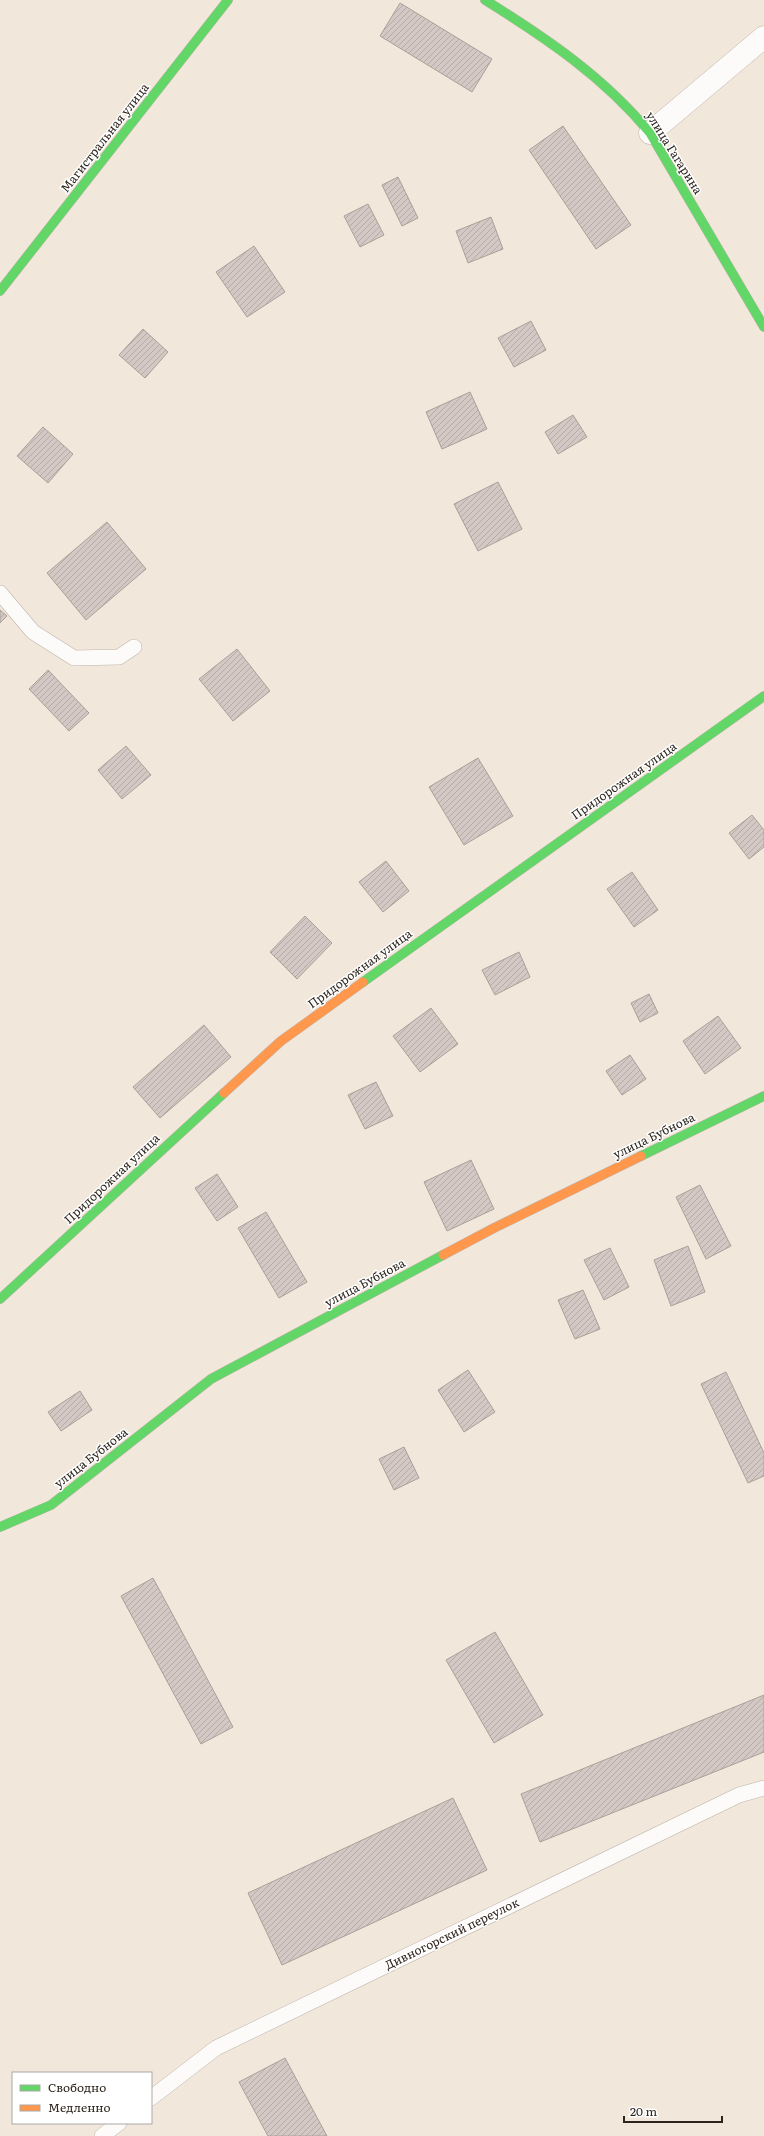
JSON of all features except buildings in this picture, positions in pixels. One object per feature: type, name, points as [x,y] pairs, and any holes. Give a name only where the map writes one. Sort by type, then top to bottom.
[{"type":"main road","name":"Магистральная улица","points":[[0,291],[228,0]]},
{"type":"main road","name":"улица Гагарина","points":[[485,0],[574,59],[633,110],[650,133],[764,327]]},
{"type":"main road","name":"Придорожная улица","points":[[0,1299],[281,1041],[764,696]]},
{"type":"main road","name":"улица Бубнова","points":[[0,1527],[51,1505],[211,1379],[494,1228],[764,1096]]},
{"type":"street","points":[[650,133],[764,37]]},
{"type":"lane","points":[[0,593],[33,632],[74,658],[119,657],[134,647]]},
{"type":"lane","name":"Дивногорский переулок","points":[[152,2097],[216,2048],[739,1794],[764,1788]]},
{"type":"lane","points":[[102,2136],[118,2124]]},
{"type":"traffic: fast","points":[[0,291],[228,0]]},
{"type":"traffic: fast","points":[[485,0],[552,44],[594,76],[650,133],[764,327]]},
{"type":"traffic: fast","points":[[363,982],[764,696]]},
{"type":"traffic: fast","points":[[0,1299],[224,1093]]},
{"type":"traffic: fast","points":[[641,1156],[764,1096]]},
{"type":"traffic: fast","points":[[0,1527],[51,1505],[211,1379],[443,1255]]},
{"type":"traffic: slow","points":[[224,1093],[281,1041],[363,982]]},
{"type":"traffic: slow","points":[[443,1255],[494,1228],[641,1156]]}]
